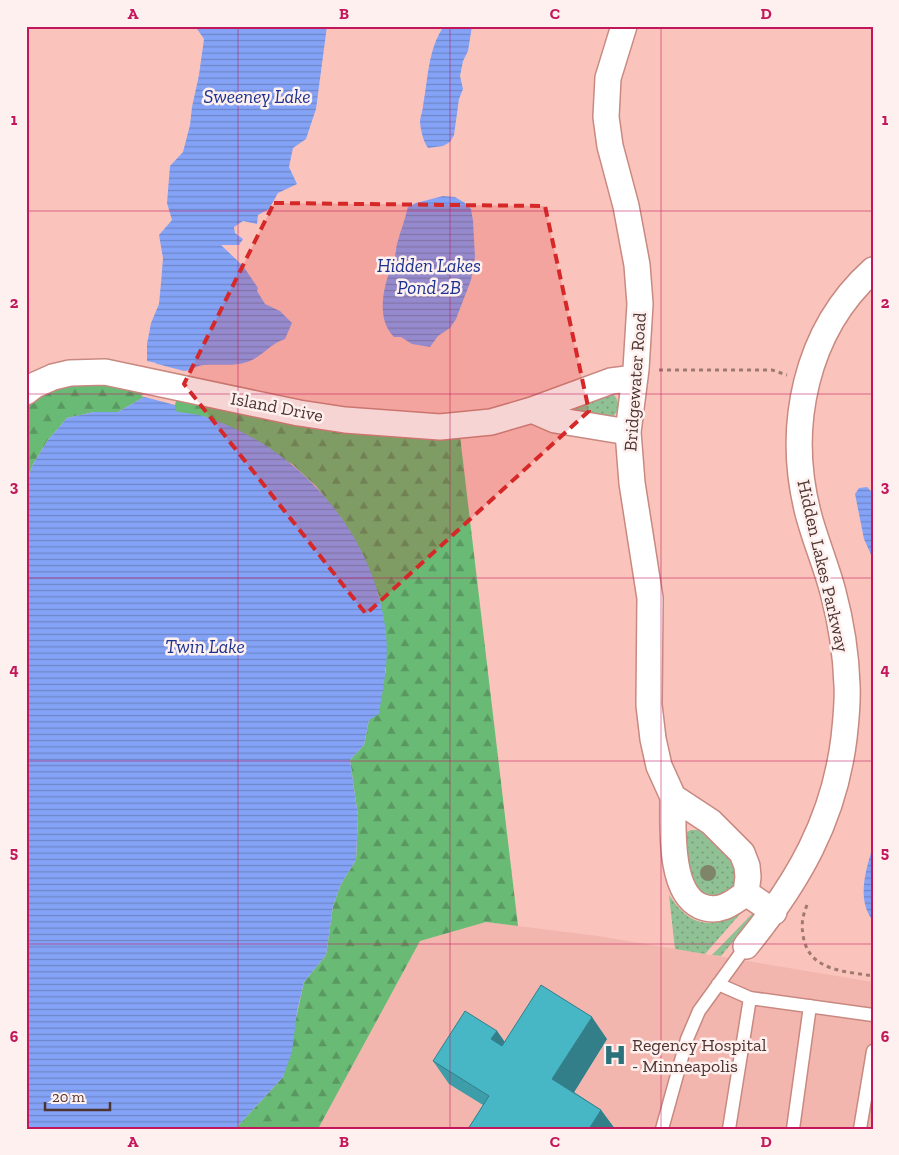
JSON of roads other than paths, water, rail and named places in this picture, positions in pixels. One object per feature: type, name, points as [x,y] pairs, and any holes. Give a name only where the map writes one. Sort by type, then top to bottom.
[{"type":"street","name":"Bridgewater Road","points":[[624,26],[608,78],[606,117],[610,146],[626,206],[637,265],[640,304],[636,373],[628,432],[632,483],[650,598],[649,705],[659,766],[673,797],[673,843],[683,890],[694,903],[706,908],[720,908],[732,904],[746,893]]},
{"type":"street","name":"Hidden Lakes Parkway","points":[[746,946],[774,912],[800,869],[821,828],[830,804],[841,759],[847,710],[846,663],[841,626],[833,592],[808,514],[800,469],[800,428],[806,382],[815,352],[836,313],[861,281],[873,270]]},
{"type":"street","name":"Island Drive","points":[[26,392],[35,385],[53,377],[70,373],[105,372],[299,413],[345,420],[440,427],[491,422],[532,410],[636,373]]},
{"type":"street","points":[[532,410],[555,420],[628,432]]},
{"type":"street","points":[[673,797],[711,822],[742,853],[748,872],[746,893],[774,912]]},
{"type":"lane","points":[[661,1128],[687,1039],[698,1011],[746,946]]},
{"type":"lane","points":[[718,984],[750,998],[873,1015]]},
{"type":"lane","points":[[729,1129],[750,998]]},
{"type":"lane","points":[[793,1129],[810,1006]]},
{"type":"lane","points":[[860,1129],[873,1051]]},
{"type":"water","name":"Twin Lake","points":[[195,26],[327,26],[316,109],[306,139],[293,148],[289,167],[297,184],[278,193],[269,209],[258,215],[257,224],[243,221],[234,227],[235,233],[243,239],[239,245],[221,245],[243,266],[258,288],[257,291],[265,304],[280,311],[292,323],[285,339],[252,360],[235,364],[201,365],[182,371],[175,392],[174,402],[177,412],[206,417],[240,431],[272,450],[302,473],[328,500],[349,530],[367,563],[379,598],[387,644],[384,684],[379,714],[369,720],[364,745],[350,760],[358,816],[356,860],[341,884],[333,906],[326,955],[304,982],[297,1012],[292,1052],[283,1077],[235,1129],[26,1129],[26,484],[33,464],[48,440],[67,418],[94,412],[118,412],[146,396],[156,363],[147,361],[147,344],[151,323],[159,304],[163,258],[159,235],[172,220],[167,203],[170,166],[183,152],[190,125],[204,39]]},
{"type":"water","points":[[444,26],[472,26],[468,51],[463,61],[460,76],[463,89],[459,99],[454,135],[450,142],[443,146],[428,148],[422,136],[420,120],[432,54]]},
{"type":"water","name":"Hidden Lakes Pond 2B","points":[[443,196],[455,197],[471,209],[475,257],[471,280],[456,319],[450,328],[438,336],[430,347],[412,344],[401,337],[394,337],[384,318],[383,297],[408,207]]},
{"type":"water","points":[[867,487],[873,493],[873,559],[864,539],[855,494],[859,488]]},
{"type":"water","points":[[873,846],[873,921],[865,903],[864,884]]},
{"type":"place","name":"Regency Hospital - Minneapolis","points":[[615,1055]]},
{"type":"water label","name":"Sweeney Lake","points":[[257,96]]}]
